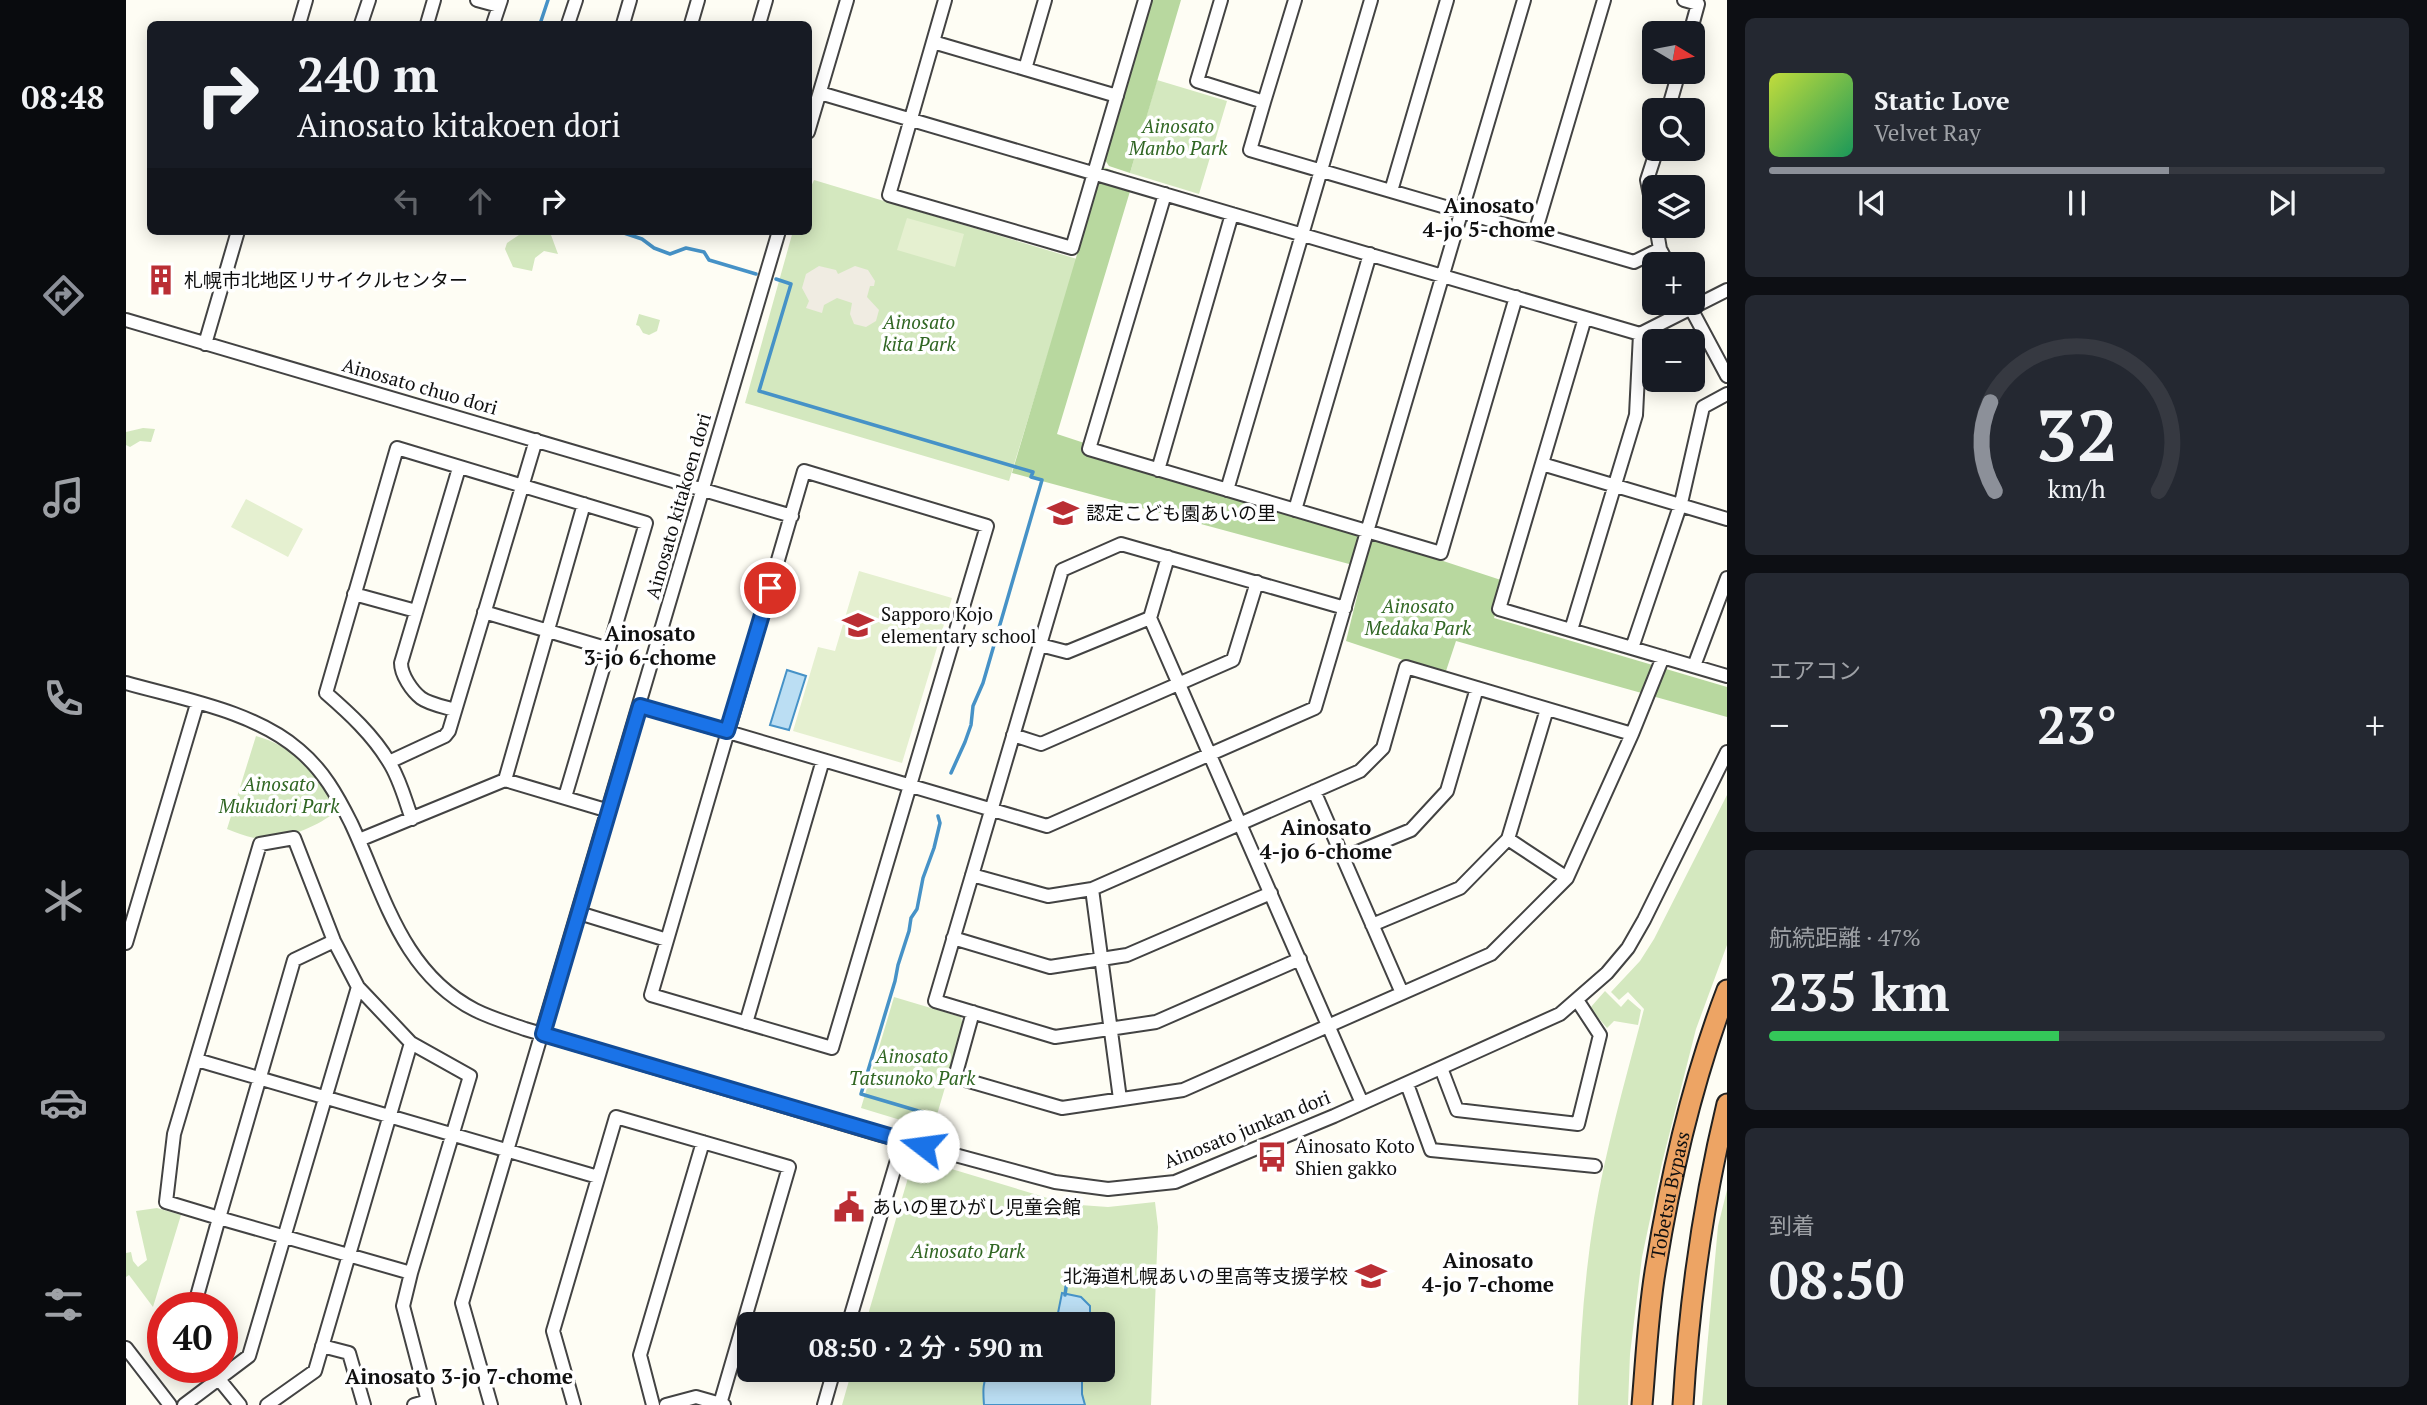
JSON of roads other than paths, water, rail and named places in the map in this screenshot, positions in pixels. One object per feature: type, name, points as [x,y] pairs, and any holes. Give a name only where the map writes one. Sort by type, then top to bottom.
[{"type":"highway","name":"Tobetsu Bypass","points":[[1642,1405],[1655,1268],[1677,1158],[1710,1038],[1727,990]]},
{"type":"highway","name":"Tobetsu Bypass","points":[[1682,1405],[1693,1282],[1711,1172],[1727,1104]]},
{"type":"street","points":[[300,21],[306,0]]},
{"type":"street","points":[[362,21],[369,0]]},
{"type":"street","points":[[428,21],[434,0]]},
{"type":"street","points":[[477,0],[500,3],[494,21]]},
{"type":"street","points":[[569,21],[576,0]]},
{"type":"street","points":[[624,21],[630,0]]},
{"type":"street","points":[[692,21],[698,0]]},
{"type":"street","points":[[760,21],[766,0]]},
{"type":"street","points":[[812,119],[847,0]]},
{"type":"street","points":[[945,0],[889,195],[1072,248],[1145,0]]},
{"type":"street","points":[[1025,69],[1045,0]]},
{"type":"street","points":[[1221,0],[1197,81],[1264,102]]},
{"type":"street","points":[[1295,0],[1250,150],[1634,262],[1660,249]]},
{"type":"street","points":[[1227,490],[1371,0]]},
{"type":"street","points":[[1391,191],[1447,0]]},
{"type":"street","points":[[640,706],[1047,826],[1315,708],[1524,0]]},
{"type":"street","points":[[1535,233],[1604,0]]},
{"type":"street","points":[[1684,0],[1698,4],[1693,21]]},
{"type":"street","points":[[933,42],[1117,96]]},
{"type":"street","points":[[820,93],[1640,334],[1672,315]]},
{"type":"street","points":[[1165,194],[1088,449],[1158,470],[1441,552],[1516,297]]},
{"type":"street","points":[[1158,470],[1232,214]]},
{"type":"street","points":[[205,344],[237,235]]},
{"type":"street","name":"Ainosato kitakoen dori","points":[[491,1405],[462,1303],[778,235]]},
{"type":"street","points":[[1658,238],[1662,252]]},
{"type":"street","points":[[1295,510],[1370,254]]},
{"type":"street","points":[[1705,299],[1727,290]]},
{"type":"street","points":[[1694,315],[1727,376]]},
{"type":"street","points":[[1586,318],[1499,609],[1727,676]]},
{"type":"street","name":"Ainosato chuo dori","points":[[126,320],[792,516]]},
{"type":"street","points":[[1571,630],[1636,415],[1640,334]]},
{"type":"street","points":[[1632,648],[1681,503],[1703,407],[1727,394]]},
{"type":"street","points":[[389,762],[444,736],[449,731],[536,440]]},
{"type":"street","points":[[412,818],[389,762],[348,711],[326,693],[397,449],[646,523],[565,797]]},
{"type":"street","points":[[1542,464],[1681,503],[1727,519]]},
{"type":"street","points":[[455,710],[422,699],[400,669],[459,468]]},
{"type":"street","points":[[804,471],[987,526],[832,1048],[651,995],[727,731],[804,471]]},
{"type":"street","points":[[505,780],[584,504]]},
{"type":"street","points":[[1300,959],[1156,1023],[1055,1037],[935,1001],[1062,570],[1121,544],[1345,608]]},
{"type":"street","points":[[1168,557],[1150,618],[1362,1103]]},
{"type":"street","points":[[1694,667],[1727,579]]},
{"type":"street","points":[[1013,735],[1041,744],[1233,660],[1257,582]]},
{"type":"street","points":[[355,594],[416,611]]},
{"type":"street","points":[[484,612],[609,649]]},
{"type":"street","points":[[1040,645],[1067,652],[1150,618]]},
{"type":"street","points":[[972,1012],[955,1077],[1062,1108],[1183,1090],[1491,954],[1567,878],[1632,734],[1663,657]]},
{"type":"street","points":[[972,875],[1048,896],[1092,889],[1360,771],[1383,748],[1406,667],[1632,734]]},
{"type":"street","name":"Ainosato junkan dori","points":[[126,682],[243,717],[299,749],[335,791],[395,928],[408,950],[435,982],[473,1009],[491,1018],[543,1034],[903,1140],[1055,1182],[1108,1189],[1175,1182],[1407,1084],[1559,1014],[1607,972],[1628,948],[1727,752]]},
{"type":"street","points":[[1343,858],[1411,830],[1447,791],[1477,688]]},
{"type":"street","points":[[126,943],[197,704]]},
{"type":"street","points":[[1372,925],[1461,888],[1508,839],[1547,709]]},
{"type":"street","points":[[746,1023],[823,760]]},
{"type":"street","points":[[359,841],[505,780],[609,811]]},
{"type":"street","points":[[1314,792],[1402,993]]},
{"type":"street","points":[[411,1273],[166,1202],[174,1134],[260,844],[293,838],[334,941],[358,987],[411,1043],[470,1076],[402,1306],[429,1403],[414,1405]]},
{"type":"street","points":[[1508,839],[1567,878]]},
{"type":"street","points":[[1092,889],[1120,1099]]},
{"type":"street","points":[[953,938],[1050,967],[1127,955],[1271,893]]},
{"type":"street","points":[[579,914],[667,940]]},
{"type":"street","points":[[198,1292],[294,960],[334,941]]},
{"type":"street","points":[[238,1363],[248,1356],[358,987]]},
{"type":"street","points":[[1441,1068],[1457,1110],[1578,1124],[1600,1034],[1577,1000]]},
{"type":"street","points":[[267,1405],[315,1371],[411,1043]]},
{"type":"street","points":[[197,1060],[598,1177]]},
{"type":"street","points":[[1407,1084],[1431,1150],[1595,1166]]},
{"type":"street","points":[[574,1405],[553,1331],[616,1117],[789,1167],[722,1404],[695,1397],[666,1405]]},
{"type":"street","points":[[852,1312],[903,1140]]},
{"type":"street","points":[[653,1405],[640,1355],[703,1142]]},
{"type":"street","points":[[322,1346],[349,1353],[364,1405]]},
{"type":"street","points":[[126,1348],[170,1405]]},
{"type":"street","points":[[824,1405],[831,1382]]},
{"type":"street","points":[[184,1405],[212,1383]]},
{"type":"street","points":[[222,1383],[240,1405]]},
{"type":"water","points":[[787,670],[806,676],[789,730],[770,725]]},
{"type":"water","points":[[1062,1293],[1081,1297],[1090,1306],[1090,1312],[1058,1312]]},
{"type":"water","points":[[1082,1382],[1085,1405],[984,1405],[984,1383]]},
{"type":"waterway","points":[[541,21],[548,0]]},
{"type":"waterway","points":[[630,235],[670,254],[686,248],[704,252],[709,260],[756,274]]},
{"type":"waterway","points":[[776,279],[791,284],[759,391],[1033,472],[1031,477],[1042,480],[983,683],[973,706],[971,725],[951,773]]},
{"type":"waterway","points":[[932,1115],[861,1094],[911,918],[917,909],[923,878],[934,848],[940,823],[938,816]]},
{"type":"waterway","points":[[1065,1295],[1067,1280]]},
{"type":"place","name":"札幌市北地区リサイクルセンター","points":[[161,280]]},
{"type":"place","name":"認定こども園あいの里","points":[[1063,513]]},
{"type":"place","name":"Sapporo Kojo elementary school","points":[[858,625]]},
{"type":"place","name":"Ainosato Koto Shien gakko","points":[[1272,1157]]},
{"type":"place","name":"あいの里ひがし児童会館","points":[[849,1207]]},
{"type":"place","name":"北海道札幌あいの里高等支援学校","points":[[1371,1276]]},
{"type":"district","name":"Ainosato 4-jo 5-chome","points":[[1489,218]]},
{"type":"district","name":"Ainosato 3-jo 6-chome","points":[[650,646]]},
{"type":"district","name":"Ainosato 4-jo 6-chome","points":[[1326,840]]},
{"type":"district","name":"Ainosato 4-jo 7-chome","points":[[1488,1273]]},
{"type":"district","name":"Ainosato 3-jo 7-chome","points":[[459,1377]]},
{"type":"park label","name":"Ainosato Manbo Park","points":[[1178,137]]},
{"type":"park label","name":"Ainosato kita Park","points":[[919,333]]},
{"type":"park label","name":"Ainosato Medaka Park","points":[[1418,617]]},
{"type":"park label","name":"Ainosato Mukudori Park","points":[[279,795]]},
{"type":"park label","name":"Ainosato Tatsunoko Park","points":[[912,1067]]},
{"type":"park label","name":"Ainosato Park","points":[[968,1251]]}]
